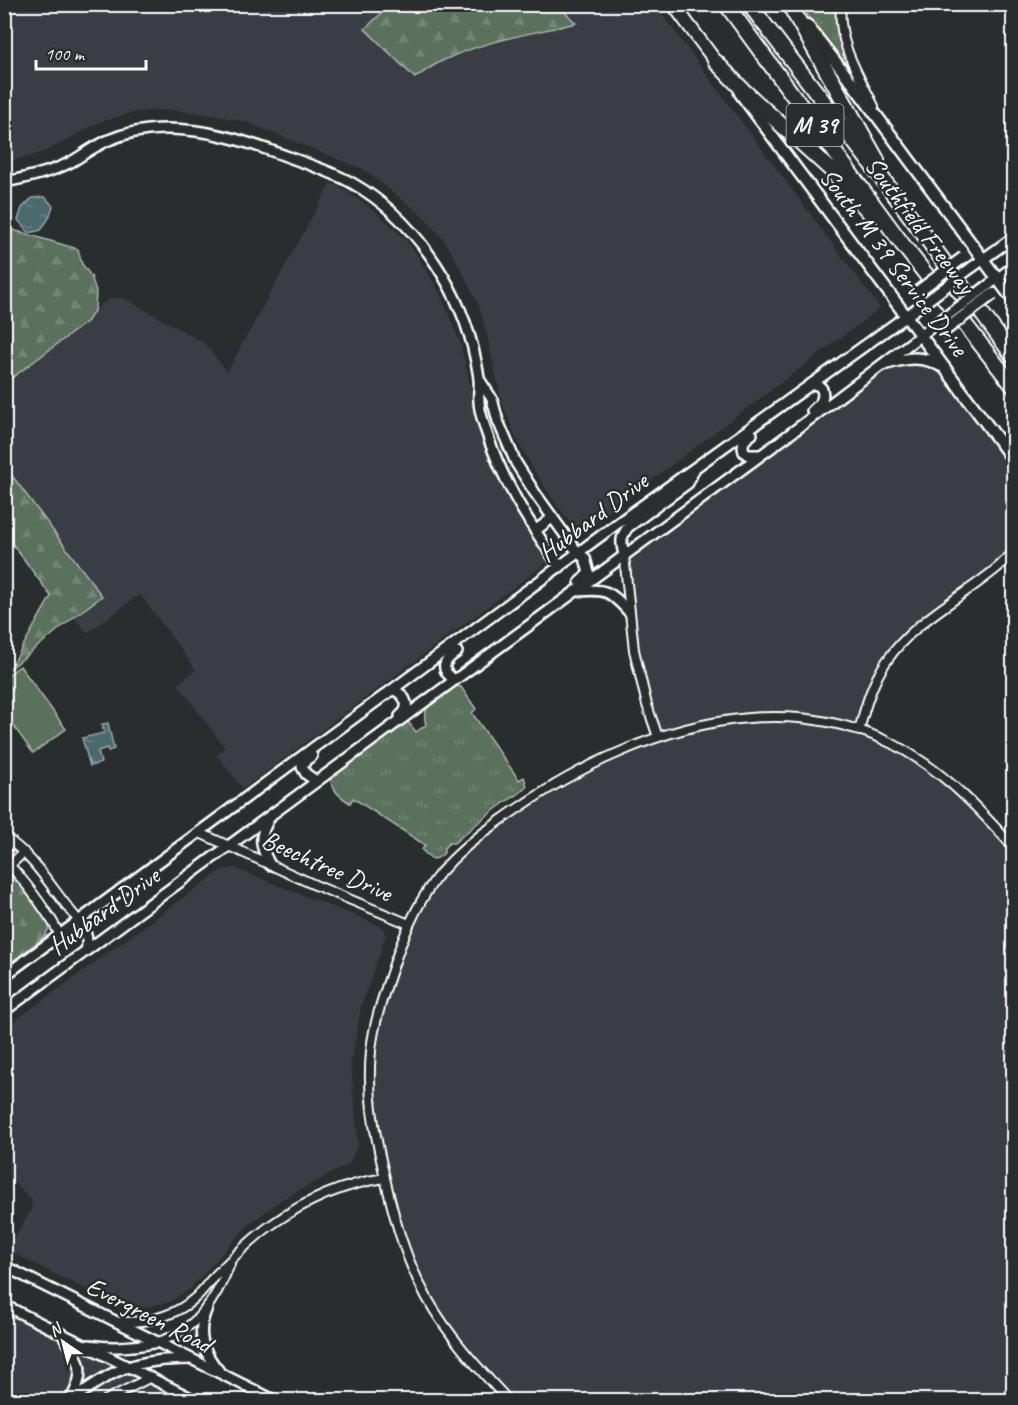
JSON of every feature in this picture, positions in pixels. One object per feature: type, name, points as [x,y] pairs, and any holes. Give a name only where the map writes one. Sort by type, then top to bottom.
[{"type":"highway","name":"Southfield Freeway","points":[[726,4],[903,245],[1014,387]]},
{"type":"highway","name":"Southfield Freeway","points":[[749,4],[894,194],[1014,357]]},
{"type":"highway","points":[[790,4],[864,135],[894,194]]},
{"type":"highway","points":[[716,62],[745,92],[824,163],[903,245]]},
{"type":"main road","name":"South M 39 Service Drive","points":[[672,4],[1014,461]]},
{"type":"main road","points":[[790,4],[881,121],[1011,298]]},
{"type":"main road","points":[[892,297],[900,299],[913,295],[964,257],[969,248],[966,237]]},
{"type":"main road","points":[[935,356],[936,330],[989,290],[1000,292],[1011,298]]},
{"type":"main road","points":[[884,364],[911,358],[927,359],[945,369]]},
{"type":"street","points":[[841,4],[840,24],[845,46],[881,121]]},
{"type":"street","points":[[4,182],[33,177],[58,168],[96,146],[121,135],[154,129],[199,132],[240,139],[321,169],[352,183],[376,199],[404,224],[427,252],[445,280],[472,344],[479,379],[478,402],[503,475],[535,531],[560,567]]},
{"type":"street","points":[[4,206],[6,218],[4,232]]},
{"type":"street","name":"Hubbard Drive","points":[[4,976],[578,553],[1014,237]]},
{"type":"street","points":[[989,290],[997,279],[1014,266]]},
{"type":"street","name":"Hubbard Drive","points":[[4,1011],[762,455],[920,335],[936,330]]},
{"type":"street","points":[[479,379],[492,399],[508,446],[526,480],[578,553],[585,558],[589,573],[522,624],[510,639]]},
{"type":"street","points":[[797,428],[804,418],[821,403],[824,395],[818,385],[811,384]]},
{"type":"street","points":[[762,455],[748,455],[744,452],[742,446],[744,440],[791,405],[798,393]]},
{"type":"street","points":[[493,450],[508,446]]},
{"type":"street","points":[[658,737],[632,643],[621,542],[628,527],[688,483],[695,468]]},
{"type":"street","points":[[503,475],[515,473],[526,480]]},
{"type":"street","points":[[535,531],[552,518]]},
{"type":"street","points":[[859,731],[871,690],[893,652],[917,628],[998,567],[1014,552]]},
{"type":"street","points":[[998,567],[1014,560]]},
{"type":"street","points":[[575,591],[607,592],[629,612]]},
{"type":"street","points":[[455,680],[448,675],[445,662],[502,618],[510,605]]},
{"type":"street","points":[[369,743],[378,732],[404,713],[406,700],[401,693],[394,690]]},
{"type":"street","points":[[508,1401],[463,1352],[443,1324],[426,1297],[409,1262],[394,1218],[370,1104],[371,1052],[378,1013],[409,924],[430,887],[461,851],[528,800],[578,771],[618,752],[658,737],[707,724],[762,717],[816,720],[859,731],[905,750],[949,781],[968,798],[1014,848]]},
{"type":"street","points":[[316,781],[306,774],[303,767],[306,760],[350,728],[356,718]]},
{"type":"street","points":[[270,865],[261,841],[266,825],[275,812]]},
{"type":"street","points":[[200,833],[229,846]]},
{"type":"street","points":[[4,850],[8,839],[24,852],[79,921],[87,936],[86,951]]},
{"type":"street","name":"Beechtree Drive","points":[[229,846],[409,924]]},
{"type":"street","points":[[24,852],[7,862],[24,881],[60,935]]},
{"type":"street","points":[[118,1322],[149,1321],[177,1311],[196,1297],[270,1225],[326,1193],[353,1184],[385,1178]]},
{"type":"street","points":[[81,1343],[96,1346],[143,1346],[184,1330],[207,1308],[220,1288],[232,1260]]},
{"type":"street","name":"Evergreen Road","points":[[4,1266],[274,1401]]},
{"type":"street","points":[[4,1305],[195,1401]]},
{"type":"street","points":[[207,1308],[201,1326],[203,1344],[210,1359],[225,1377]]},
{"type":"street","points":[[62,1334],[78,1359],[80,1371],[78,1386],[71,1401]]},
{"type":"street","points":[[71,1401],[128,1367],[160,1360],[192,1359]]},
{"type":"street","points":[[106,1401],[149,1378]]},
{"type":"shaded area","points":[[4,5],[655,5],[880,308],[580,534],[555,503],[515,436],[502,402],[479,306],[444,240],[424,217],[363,169],[246,122],[220,116],[174,110],[131,113],[100,122],[46,151],[25,158],[5,161]]},
{"type":"shaded area","points":[[331,183],[372,209],[410,245],[441,295],[461,345],[477,417],[493,469],[524,528],[549,561],[243,789],[217,755],[225,748],[178,684],[196,670],[140,594],[87,633],[74,617],[102,596],[10,473],[5,471],[4,383],[88,321],[95,309],[112,298],[124,298],[204,343],[227,372]]},
{"type":"shaded area","points":[[920,335],[1013,461],[1013,560],[997,567],[922,624],[884,664],[859,730],[882,739],[949,781],[1013,848],[1013,1400],[508,1400],[463,1352],[409,1262],[373,1122],[371,1052],[403,939],[445,867],[528,800],[657,737],[639,675],[624,555]]},
{"type":"shaded area","points":[[234,868],[381,926],[386,935],[361,1006],[351,1064],[358,1145],[349,1164],[282,1199],[249,1224],[190,1289],[169,1302],[137,1309],[103,1298],[7,1250],[31,1210],[32,1201],[5,1174],[5,1028],[220,871]]},
{"type":"shaded area","points":[[4,1307],[191,1400],[5,1400]]},
{"type":"green space","points":[[390,5],[558,5],[576,23],[475,48],[439,63],[415,78],[365,29]]},
{"type":"green space","points":[[800,5],[837,5],[839,33],[857,77],[833,51]]},
{"type":"green space","points":[[13,230],[78,249],[82,264],[91,276],[96,291],[95,309],[88,321],[5,383],[5,260]]},
{"type":"green space","points":[[4,471],[10,473],[102,596],[10,669],[51,596],[5,534]]},
{"type":"green space","points":[[20,666],[66,729],[33,753],[10,721],[5,725],[5,677]]},
{"type":"green space","points":[[454,686],[461,687],[476,709],[472,713],[519,780],[524,777],[527,786],[454,843],[449,843],[441,856],[433,859],[422,850],[425,845],[353,798],[350,803],[343,798],[333,788],[331,775],[403,723],[409,723],[416,732],[426,725],[425,712],[428,707],[437,697]]},
{"type":"green space","points":[[5,869],[21,886],[50,926],[45,936],[5,967]]},
{"type":"water","points":[[45,197],[53,206],[49,218],[41,230],[29,233],[18,220],[22,208],[32,198]]},
{"type":"water","points":[[108,723],[114,749],[108,751],[107,748],[98,751],[101,763],[90,766],[82,738],[104,733],[102,724]]}]
